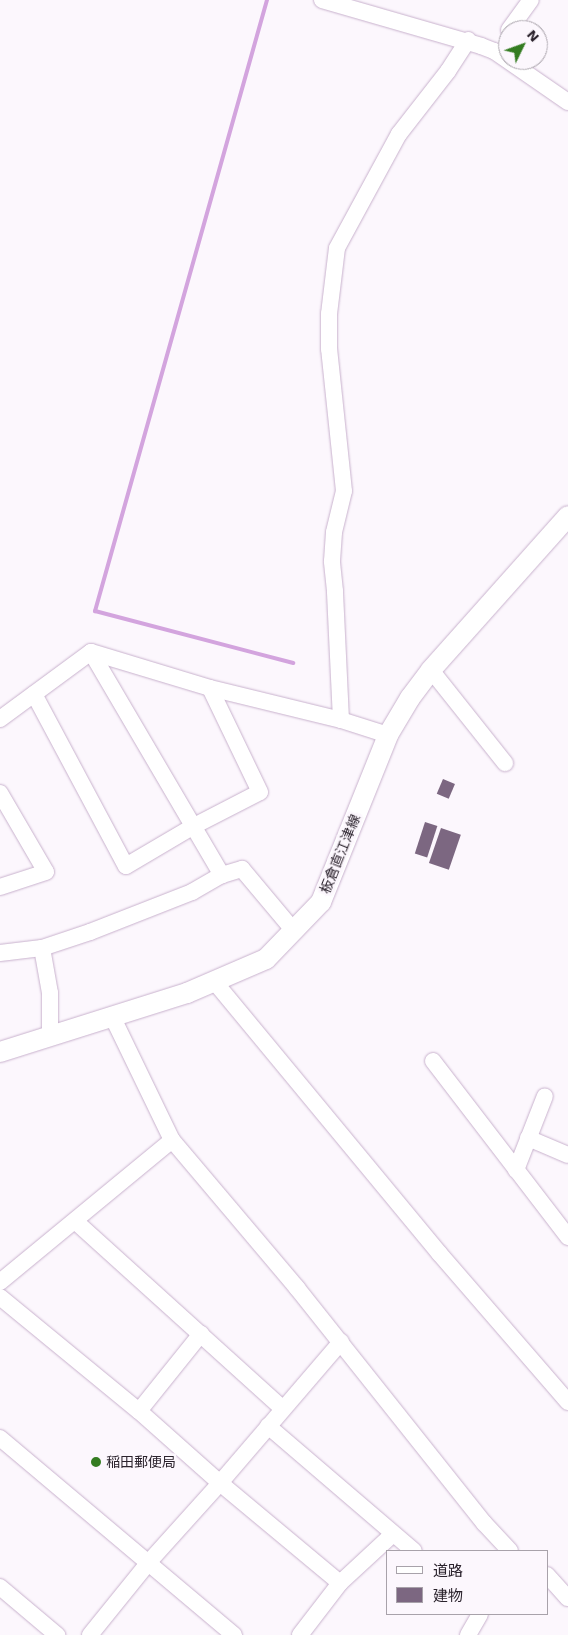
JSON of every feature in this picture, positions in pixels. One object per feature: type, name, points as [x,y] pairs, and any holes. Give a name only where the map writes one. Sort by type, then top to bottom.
[{"type":"main road","name":"板倉直江津線","points":[[0,1052],[187,993],[266,959],[321,902],[388,735],[431,670],[568,516]]},
{"type":"street","points":[[517,20],[531,0]]},
{"type":"street","points":[[332,1],[468,40],[494,51],[568,102]]},
{"type":"street","points":[[341,720],[332,561],[334,532],[344,491],[329,349],[329,314],[337,248],[399,134],[448,71],[468,40]]},
{"type":"street","points":[[494,51],[498,46]]},
{"type":"street","points":[[91,652],[210,688],[341,720],[388,735]]},
{"type":"street","points":[[0,720],[91,652]]},
{"type":"street","points":[[91,652],[222,874]]},
{"type":"street","points":[[431,670],[505,763]]},
{"type":"street","points":[[34,694],[126,866],[194,826],[260,792],[210,688]]},
{"type":"street","points":[[0,793],[46,872],[0,887]]},
{"type":"street","points":[[0,953],[42,948],[192,892],[222,874],[242,869],[294,931]]},
{"type":"street","points":[[42,948],[50,993],[50,1036]]},
{"type":"street","points":[[214,981],[433,1246],[568,1402]]},
{"type":"street","points":[[112,1016],[172,1140],[341,1342],[484,1523],[509,1550]]},
{"type":"street","points":[[434,1061],[568,1237]]},
{"type":"street","points":[[516,1170],[545,1096]]},
{"type":"street","points":[[528,1138],[568,1155]]},
{"type":"street","points":[[0,1282],[172,1140]]},
{"type":"street","points":[[75,1221],[282,1409]]},
{"type":"street","points":[[0,1297],[139,1411],[220,1484],[340,1583]]},
{"type":"street","points":[[139,1411],[201,1334]]},
{"type":"street","points":[[90,1635],[148,1562],[220,1484],[341,1342]]},
{"type":"street","points":[[268,1426],[413,1550]]},
{"type":"street","points":[[0,1438],[234,1635]]},
{"type":"street","points":[[300,1635],[340,1583],[393,1534]]},
{"type":"street","points":[[548,1576],[568,1598]]},
{"type":"street","points":[[0,1587],[57,1635]]},
{"type":"street","points":[[468,1635],[479,1615]]},
{"type":"building","points":[[443,779],[455,784],[449,799],[437,794]]},
{"type":"building","points":[[425,822],[437,826],[427,857],[415,853]]},
{"type":"building","points":[[441,828],[461,835],[449,870],[429,863]]},
{"type":"waterway","points":[[267,0],[95,611],[293,663]]},
{"type":"place","name":"稲田郵便局","points":[[96,1462]]}]
